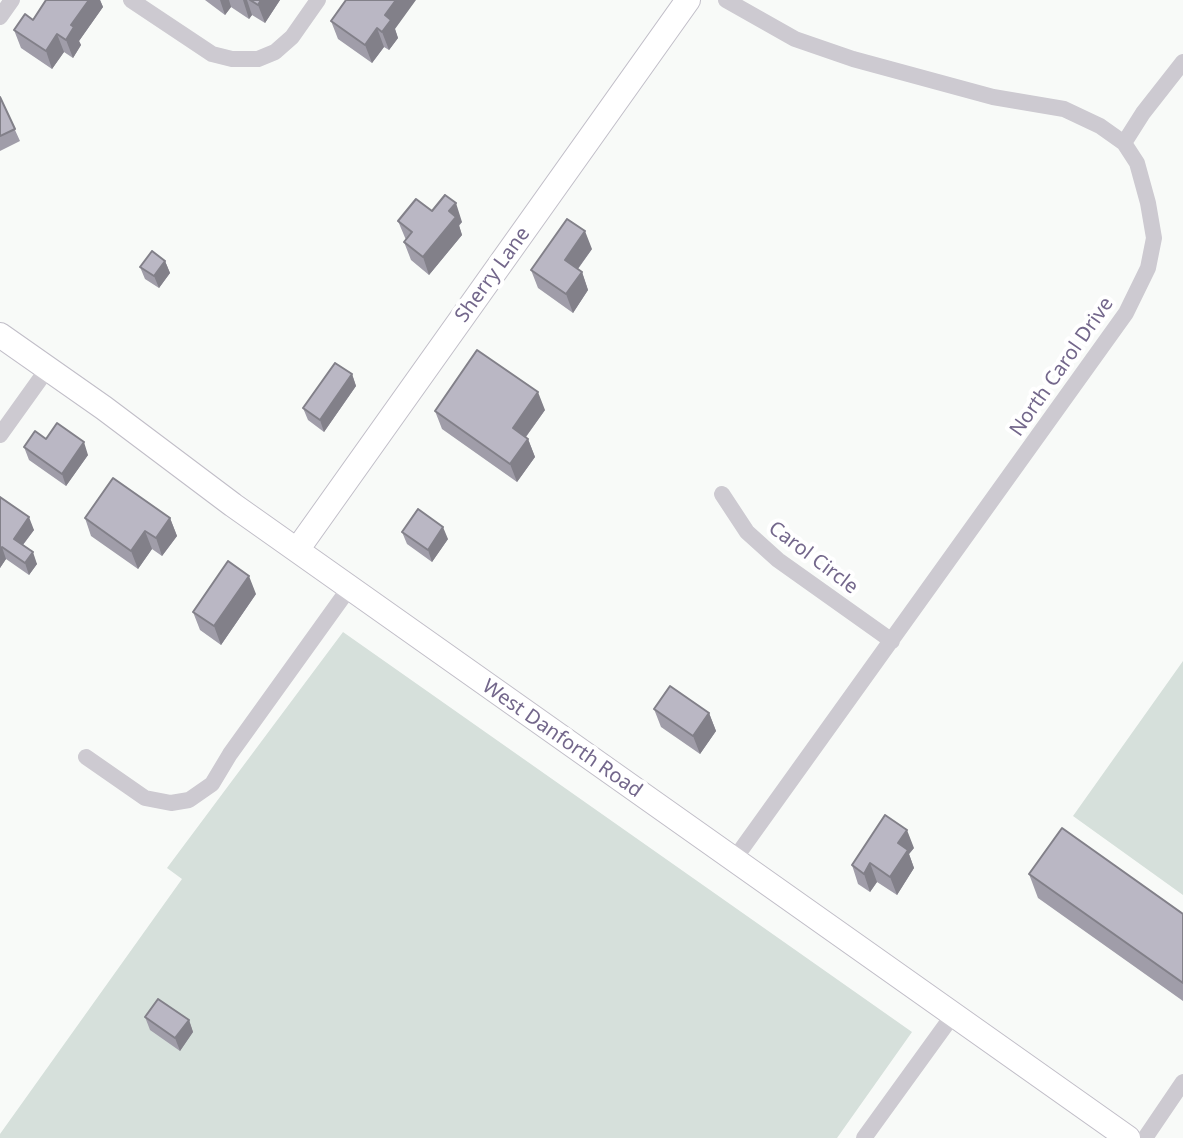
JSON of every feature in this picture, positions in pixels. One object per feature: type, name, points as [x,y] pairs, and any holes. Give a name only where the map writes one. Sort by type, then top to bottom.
[{"type":"main road","name":"Sherry Lane","points":[[297,550],[688,0]]},
{"type":"main road","name":"West Danforth Road","points":[[0,335],[733,861],[1128,1138]]},
{"type":"street","points":[[0,17],[12,0]]},
{"type":"street","points":[[131,0],[212,54],[232,59],[258,59],[275,52],[292,37],[318,0]]},
{"type":"street","points":[[726,0],[795,39],[853,59],[993,97],[1064,109],[1100,126],[1124,143],[1183,62]]},
{"type":"street","name":"North Carol Drive","points":[[733,861],[1126,313],[1148,268],[1154,238],[1137,163],[1124,143]]},
{"type":"street","points":[[0,435],[48,368]]},
{"type":"street","name":"Carol Circle","points":[[722,494],[747,532],[778,560],[892,641]]},
{"type":"street","points":[[86,757],[145,798],[171,803],[189,800],[212,784],[230,754],[350,587]]},
{"type":"street","points":[[864,1138],[953,1015]]},
{"type":"street","points":[[1145,1138],[1183,1082]]},
{"type":"shaded area","points":[[343,632],[912,1032],[837,1138],[0,1138],[182,879],[167,868]]},
{"type":"shaded area","points":[[1183,661],[1183,895],[1073,816]]},
{"type":"building","points":[[46,0],[89,0],[71,25],[74,27],[66,40],[57,34],[46,51],[14,30],[25,14],[33,20]]},
{"type":"building","points":[[346,0],[396,0],[385,15],[391,20],[382,32],[377,28],[365,45],[331,21]]},
{"type":"building","points":[[0,97],[15,129],[0,136]]},
{"type":"building","points":[[445,195],[456,203],[449,211],[456,217],[423,257],[404,242],[412,232],[398,221],[416,199],[432,211]]},
{"type":"building","points":[[567,219],[585,231],[565,260],[582,272],[566,294],[531,270]]},
{"type":"building","points":[[152,251],[165,261],[154,276],[140,267]]},
{"type":"building","points":[[477,350],[538,392],[513,428],[528,439],[510,464],[435,411]]},
{"type":"building","points":[[335,363],[352,374],[320,420],[303,408]]},
{"type":"building","points":[[57,423],[84,442],[62,474],[24,447],[35,431],[46,439]]},
{"type":"building","points":[[113,478],[170,518],[156,538],[145,531],[131,551],[85,518]]},
{"type":"building","points":[[0,497],[29,517],[14,539],[33,552],[25,563],[2,547],[0,550]]},
{"type":"building","points":[[418,509],[443,527],[428,550],[402,532]]},
{"type":"building","points":[[228,561],[249,576],[214,626],[193,612]]},
{"type":"building","points":[[670,686],[709,713],[693,736],[654,709]]},
{"type":"building","points":[[885,815],[907,830],[898,843],[908,850],[890,877],[870,863],[864,874],[852,865]]},
{"type":"building","points":[[1062,828],[1183,914],[1183,983],[1029,874]]},
{"type":"building","points":[[158,999],[189,1020],[175,1038],[145,1017]]}]
